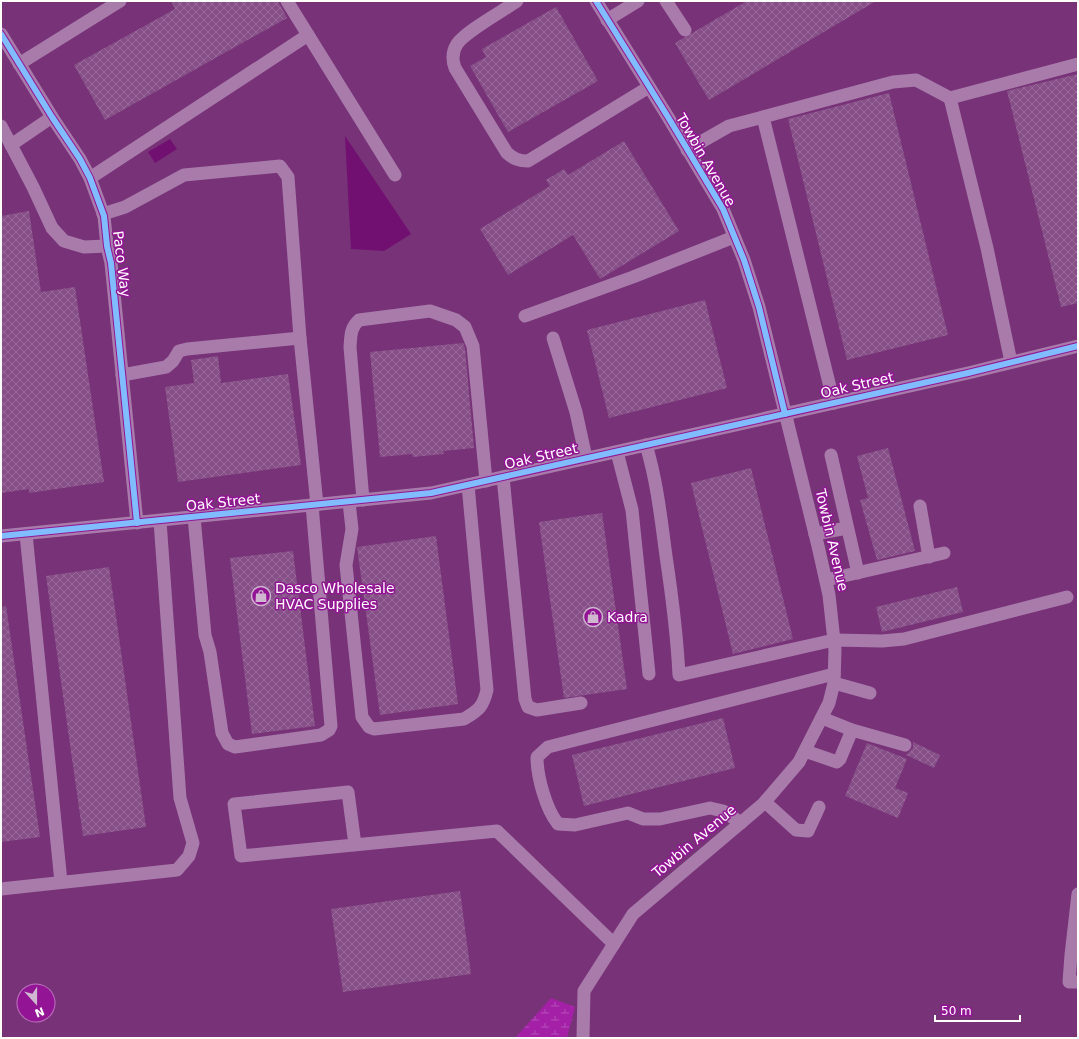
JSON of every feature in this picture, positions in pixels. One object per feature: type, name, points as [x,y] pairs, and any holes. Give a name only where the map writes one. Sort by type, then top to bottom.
[{"type":"street","points":[[20,64],[120,1]]},
{"type":"street","points":[[287,1],[395,175]]},
{"type":"street","points":[[518,1],[462,39],[454,52],[453,61],[455,68],[507,153],[512,158],[520,161],[528,161],[649,87]]},
{"type":"street","name":"Towbin Avenue","points":[[583,1038],[584,991],[633,914],[765,802],[790,775],[805,751],[829,703],[834,678],[834,640],[826,580],[759,307],[744,260],[723,210],[596,1]]},
{"type":"street","points":[[607,20],[638,1]]},
{"type":"street","points":[[666,1],[685,30]]},
{"type":"street","name":"Paco Way","points":[[1,34],[52,117],[80,159],[90,178],[103,214],[107,246],[111,263],[137,523]]},
{"type":"street","points":[[90,178],[308,35]]},
{"type":"street","points":[[687,150],[729,126],[893,82],[916,80],[950,98],[1078,64]]},
{"type":"street","points":[[950,98],[987,248],[1011,362]]},
{"type":"street","points":[[11,145],[52,117]]},
{"type":"street","points":[[763,117],[834,403]]},
{"type":"street","points":[[1,126],[34,187],[52,228],[64,241],[84,247],[107,246]]},
{"type":"street","points":[[103,214],[125,207],[184,175],[280,166],[288,177],[300,338],[315,505],[331,726],[329,730],[321,735],[235,747],[228,744],[222,733],[210,652],[205,635],[194,518]]},
{"type":"street","points":[[525,316],[633,277],[734,236]]},
{"type":"street","points":[[363,500],[350,347],[351,333],[354,325],[359,320],[430,311],[456,320],[465,327],[471,338],[473,346],[486,481]]},
{"type":"street","points":[[122,375],[166,367],[173,361],[179,351],[187,349],[300,338]]},
{"type":"street","points":[[553,338],[576,412],[586,458]]},
{"type":"street","name":"Oak Street","points":[[1,536],[194,518],[431,493],[834,403],[1078,346]]},
{"type":"street","points":[[646,445],[653,469],[661,514],[677,637],[678,675],[834,640],[882,641],[904,639],[1067,597]]},
{"type":"street","points":[[617,452],[632,510],[649,674]]},
{"type":"street","points":[[831,455],[858,573]]},
{"type":"street","points":[[504,477],[524,699],[528,707],[536,710],[581,703]]},
{"type":"street","points":[[349,502],[352,529],[346,565],[362,717],[369,727],[374,729],[464,719],[476,712],[484,703],[487,690],[468,485]]},
{"type":"street","points":[[920,506],[929,557]]},
{"type":"street","points":[[1,888],[177,870],[189,856],[193,843],[180,798],[160,521]]},
{"type":"street","points":[[815,534],[848,528]]},
{"type":"street","points":[[26,534],[61,882]]},
{"type":"street","points":[[826,580],[944,554]]},
{"type":"street","points":[[741,823],[723,811],[710,808],[660,819],[643,819],[628,813],[575,826],[558,824],[551,816],[537,770],[537,757],[548,747],[834,678],[870,693]]},
{"type":"street","points":[[822,718],[852,730],[905,745]]},
{"type":"street","points":[[805,751],[837,762],[840,759],[852,730]]},
{"type":"street","points":[[355,845],[348,792],[234,804],[241,856],[355,845],[497,831],[614,944]]},
{"type":"street","points":[[765,802],[796,830],[808,831],[819,807]]},
{"type":"street","points":[[1078,894],[1069,982],[1078,982]]},
{"type":"green space","points":[[551,998],[575,1007],[567,1038],[515,1038]]},
{"type":"shaded area","points":[[345,136],[411,234],[384,251],[351,249]]},
{"type":"shaded area","points":[[170,139],[177,149],[155,163],[148,152]]},
{"type":"building","points":[[171,1],[278,1],[287,18],[105,120],[74,65],[175,9]]},
{"type":"building","points":[[747,1],[876,1],[709,100],[675,43]]},
{"type":"building","points":[[556,7],[598,81],[508,132],[470,66],[486,57],[482,49]]},
{"type":"building","points":[[1078,74],[1078,303],[1061,307],[1007,91]]},
{"type":"building","points":[[889,93],[948,335],[847,360],[788,119]]},
{"type":"building","points":[[624,141],[679,231],[600,279],[573,235],[508,275],[480,229],[550,186],[546,180],[564,169],[568,175]]},
{"type":"building","points":[[29,211],[41,292],[75,287],[104,482],[29,493],[29,489],[1,493],[1,216]]},
{"type":"building","points":[[705,300],[727,388],[609,418],[587,330]]},
{"type":"building","points":[[463,343],[465,348],[474,448],[443,451],[444,454],[413,457],[412,454],[380,457],[370,352]]},
{"type":"building","points":[[218,356],[221,383],[288,374],[301,465],[178,482],[165,387],[194,383],[191,360]]},
{"type":"building","points":[[888,448],[915,551],[877,560],[860,500],[868,498],[857,456]]},
{"type":"building","points":[[751,468],[793,639],[733,654],[691,483]]},
{"type":"building","points":[[602,513],[627,689],[564,698],[539,522]]},
{"type":"building","points":[[436,536],[458,704],[380,715],[357,547]]},
{"type":"building","points":[[293,551],[315,726],[252,734],[230,558]]},
{"type":"building","points":[[109,567],[146,827],[83,836],[46,576]]},
{"type":"building","points":[[957,587],[963,612],[882,632],[876,607]]},
{"type":"building","points":[[6,606],[40,837],[1,842],[1,607]]},
{"type":"building","points":[[723,718],[735,768],[584,806],[572,755]]},
{"type":"building","points":[[913,742],[940,755],[934,768],[906,755],[913,748]]},
{"type":"building","points":[[867,743],[907,759],[895,788],[908,793],[898,818],[845,796]]},
{"type":"building","points":[[460,891],[471,974],[343,992],[331,909]]},
{"type":"cycle path","points":[[596,1],[723,209],[744,260],[759,307],[785,414]]},
{"type":"cycle path","points":[[1,34],[52,117],[80,159],[90,178],[104,216],[107,246],[111,263],[137,523]]},
{"type":"cycle path","points":[[1,536],[431,493],[968,373],[1078,346]]},
{"type":"place","name":"Dasco Wholesale HVAC Supplies","points":[[261,596]]},
{"type":"place","name":"Kadra","points":[[593,617]]}]
